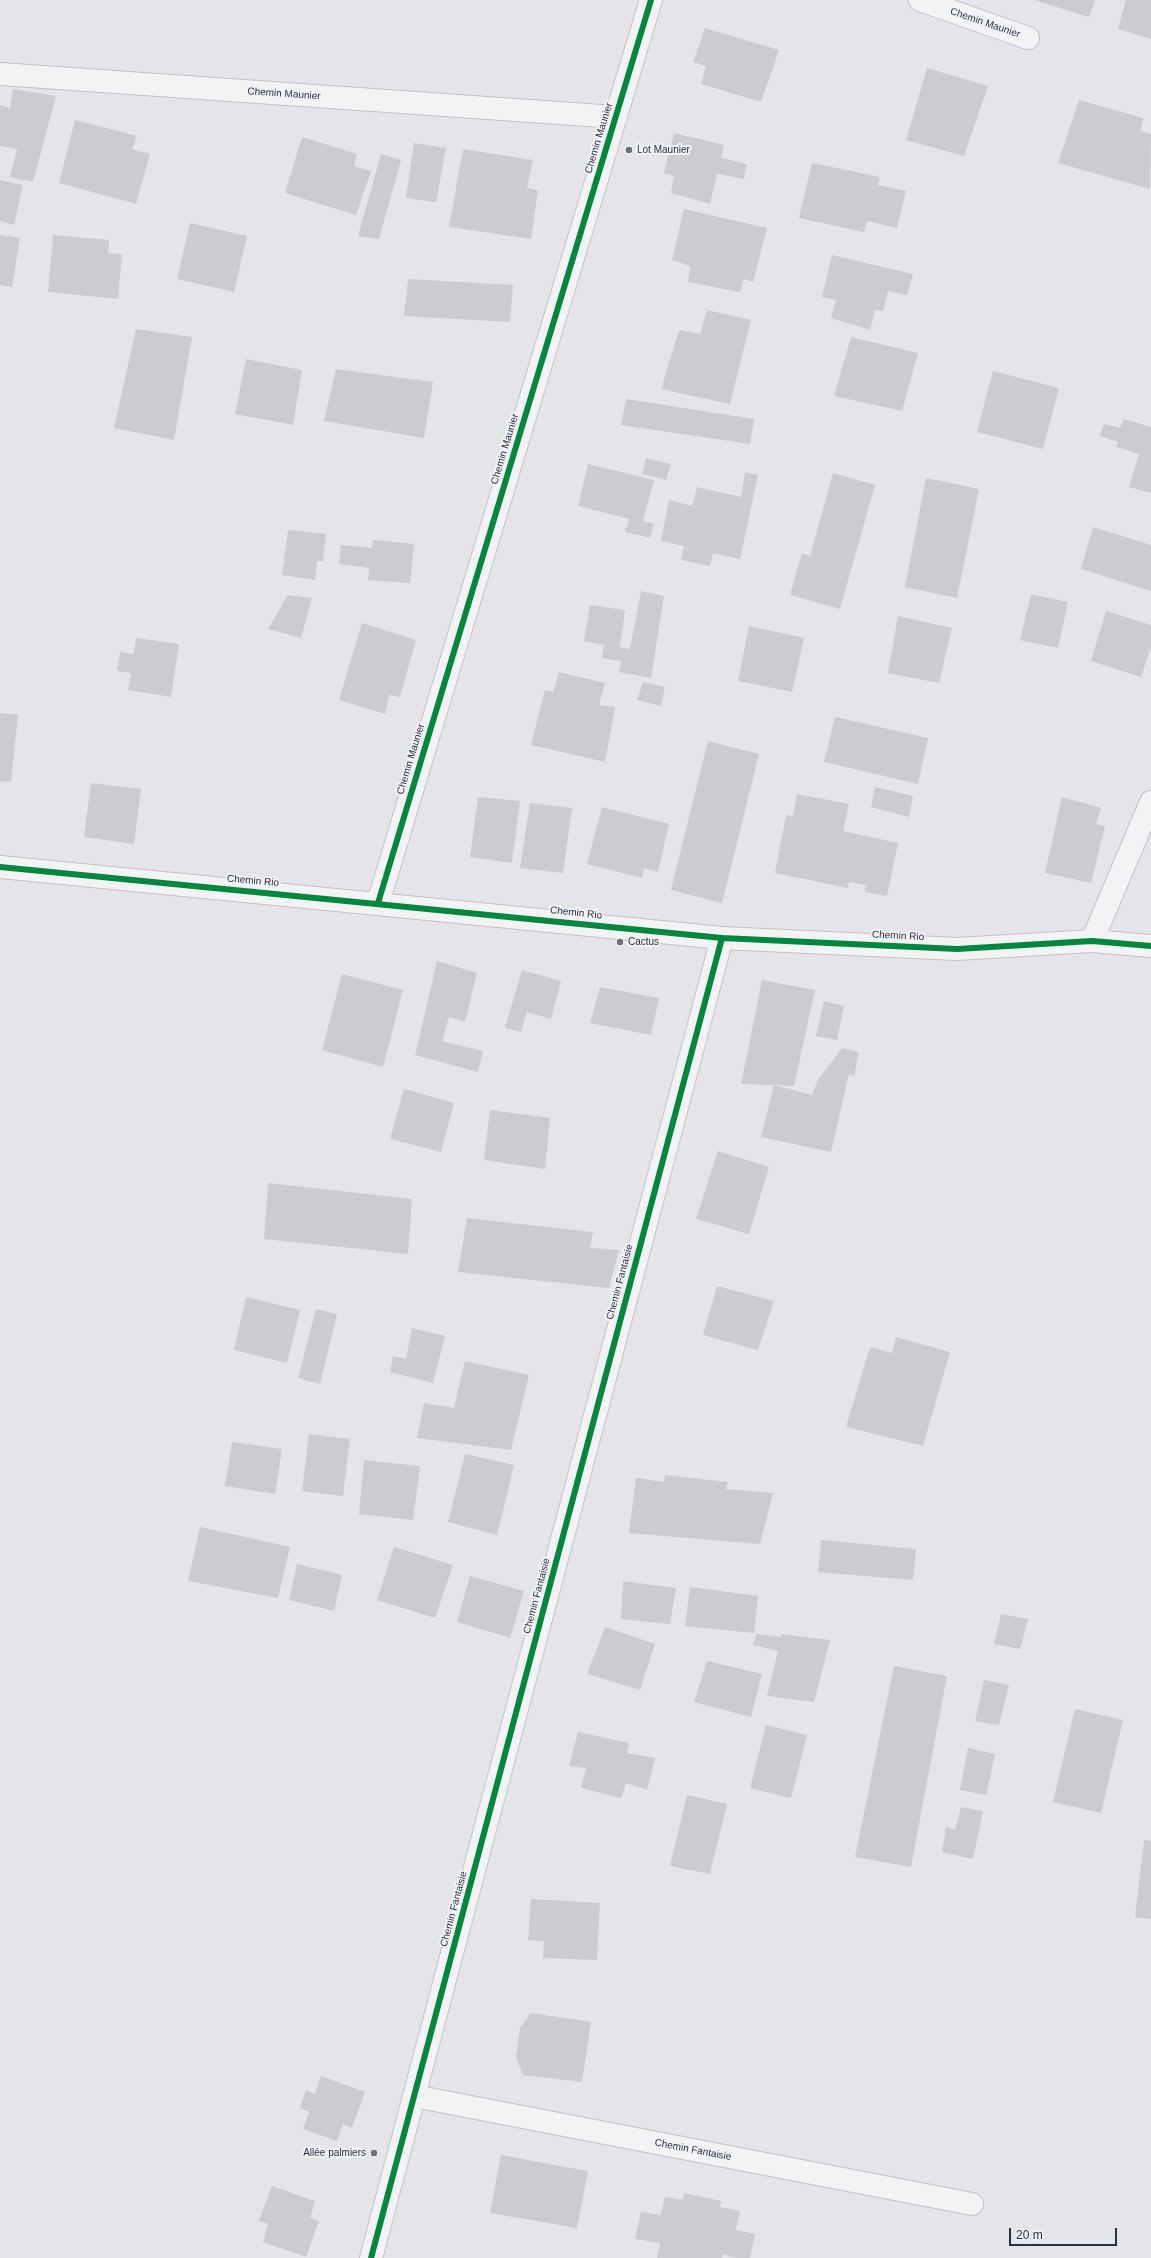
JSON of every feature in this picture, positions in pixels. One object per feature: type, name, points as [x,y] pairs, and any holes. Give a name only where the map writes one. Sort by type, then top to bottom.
[{"type":"street","name":"Chemin Maunier","points":[[378,903],[651,0]]},
{"type":"street","name":"Chemin Maunier","points":[[920,0],[1028,38]]},
{"type":"street","name":"Chemin Maunier","points":[[0,74],[616,117]]},
{"type":"street","points":[[1092,941],[1151,802]]},
{"type":"street","name":"Chemin Rio","points":[[0,867],[722,938],[957,949],[1092,941],[1151,946]]},
{"type":"street","name":"Chemin Fantaisie","points":[[372,2258],[722,938]]},
{"type":"street","name":"Chemin Fantaisie","points":[[414,2096],[972,2204]]},
{"type":"building","points":[[1034,0],[1095,0],[1089,17]]},
{"type":"building","points":[[1126,0],[1151,0],[1151,39],[1118,29]]},
{"type":"building","points":[[705,28],[779,50],[761,102],[701,84],[706,66],[693,62]]},
{"type":"building","points":[[927,68],[988,86],[964,156],[906,140]]},
{"type":"building","points":[[13,89],[56,96],[33,182],[10,177],[17,149],[0,146],[0,105],[10,108]]},
{"type":"building","points":[[1079,100],[1143,118],[1141,131],[1151,134],[1150,189],[1058,163]]},
{"type":"building","points":[[75,120],[137,136],[132,149],[150,154],[136,204],[59,183]]},
{"type":"building","points":[[674,133],[724,145],[721,158],[747,164],[744,179],[717,174],[710,204],[671,193],[674,176],[664,173]]},
{"type":"building","points":[[302,137],[357,154],[354,166],[371,171],[356,215],[285,193]]},
{"type":"building","points":[[414,143],[446,148],[436,202],[406,198]]},
{"type":"building","points":[[463,149],[533,160],[527,188],[538,190],[531,239],[449,227]]},
{"type":"building","points":[[381,154],[401,160],[379,239],[358,236]]},
{"type":"building","points":[[812,163],[880,177],[878,185],[906,191],[897,228],[867,221],[864,232],[799,218]]},
{"type":"building","points":[[0,180],[23,185],[14,225],[0,221]]},
{"type":"building","points":[[684,209],[767,228],[753,282],[744,279],[740,292],[688,282],[690,266],[672,260]]},
{"type":"building","points":[[190,223],[247,236],[234,292],[177,279]]},
{"type":"building","points":[[0,235],[20,238],[12,287],[0,285]]},
{"type":"building","points":[[53,235],[109,240],[108,253],[122,254],[118,299],[48,292]]},
{"type":"building","points":[[832,255],[913,274],[907,295],[888,291],[883,311],[875,310],[870,330],[831,318],[836,300],[822,297]]},
{"type":"building","points":[[408,279],[513,285],[510,322],[404,316]]},
{"type":"building","points":[[707,310],[751,320],[730,404],[661,389],[679,330],[700,334]]},
{"type":"building","points":[[136,329],[192,337],[174,440],[114,428]]},
{"type":"building","points":[[851,337],[918,353],[902,411],[834,396]]},
{"type":"building","points":[[246,359],[302,370],[293,425],[235,414]]},
{"type":"building","points":[[336,369],[433,382],[424,438],[324,421]]},
{"type":"building","points":[[993,371],[1059,388],[1043,449],[977,432]]},
{"type":"building","points":[[626,399],[754,419],[750,444],[621,425]]},
{"type":"building","points":[[1124,419],[1151,427],[1151,493],[1129,487],[1139,454],[1116,447],[1118,442],[1100,436],[1104,424],[1120,428]]},
{"type":"building","points":[[646,458],[671,464],[666,480],[642,474]]},
{"type":"building","points":[[588,464],[654,480],[643,521],[654,524],[650,538],[625,532],[629,519],[578,506]]},
{"type":"building","points":[[745,472],[758,475],[740,559],[713,553],[710,566],[681,560],[684,546],[661,541],[669,500],[692,506],[697,487],[741,497]]},
{"type":"building","points":[[833,473],[875,485],[840,609],[790,595],[802,553],[810,556]]},
{"type":"building","points":[[926,478],[979,489],[957,598],[905,587]]},
{"type":"building","points":[[1093,527],[1151,545],[1151,591],[1081,569]]},
{"type":"building","points":[[288,530],[326,534],[323,561],[317,561],[315,580],[282,575]]},
{"type":"building","points":[[373,540],[414,544],[410,583],[368,580],[369,568],[339,564],[341,545],[372,548]]},
{"type":"building","points":[[641,591],[664,596],[651,678],[619,672],[621,661],[602,658],[604,645],[584,641],[590,605],[625,610],[620,647],[630,649]]},
{"type":"building","points":[[1031,594],[1068,602],[1058,648],[1020,640]]},
{"type":"building","points":[[288,595],[312,598],[301,638],[268,629]]},
{"type":"building","points":[[1106,611],[1151,625],[1151,646],[1141,677],[1091,661]]},
{"type":"building","points":[[898,616],[952,628],[939,683],[888,673]]},
{"type":"building","points":[[362,623],[416,640],[400,697],[389,695],[385,714],[339,700]]},
{"type":"building","points":[[749,626],[804,638],[792,692],[738,681]]},
{"type":"building","points":[[136,638],[179,644],[171,697],[128,690],[131,673],[117,671],[120,652],[134,654]]},
{"type":"building","points":[[559,672],[605,683],[599,705],[615,707],[605,762],[531,745],[545,690],[553,692]]},
{"type":"building","points":[[643,682],[665,687],[661,706],[637,700]]},
{"type":"building","points":[[0,713],[18,715],[11,782],[0,781]]},
{"type":"building","points":[[835,717],[928,738],[918,784],[824,762]]},
{"type":"building","points":[[708,741],[759,754],[722,903],[671,890]]},
{"type":"building","points":[[91,783],[141,789],[134,844],[84,837]]},
{"type":"building","points":[[875,787],[913,796],[909,817],[871,807]]},
{"type":"building","points":[[797,794],[849,804],[843,831],[898,843],[887,896],[865,892],[866,885],[849,882],[848,888],[775,873],[786,815],[793,816]]},
{"type":"building","points":[[478,797],[520,801],[512,863],[470,857]]},
{"type":"building","points":[[1062,797],[1101,808],[1096,824],[1105,826],[1091,883],[1045,873]]},
{"type":"building","points":[[530,803],[572,808],[563,873],[520,868]]},
{"type":"building","points":[[602,807],[669,824],[658,872],[644,868],[642,878],[587,864]]},
{"type":"building","points":[[437,961],[477,973],[465,1022],[449,1017],[442,1041],[483,1051],[478,1072],[415,1055]]},
{"type":"building","points":[[522,970],[561,981],[551,1019],[527,1012],[521,1032],[505,1028]]},
{"type":"building","points":[[342,974],[403,990],[383,1067],[322,1050]]},
{"type":"building","points":[[762,980],[815,990],[794,1086],[741,1084]]},
{"type":"building","points":[[600,987],[659,998],[651,1035],[590,1023]]},
{"type":"building","points":[[824,1001],[844,1006],[837,1040],[816,1036]]},
{"type":"building","points":[[842,1048],[859,1052],[854,1076],[849,1074],[831,1152],[761,1137],[774,1085],[812,1095],[818,1080]]},
{"type":"building","points":[[404,1089],[454,1103],[441,1152],[390,1139]]},
{"type":"building","points":[[490,1110],[550,1118],[545,1169],[484,1160]]},
{"type":"building","points":[[718,1151],[769,1167],[749,1234],[696,1219]]},
{"type":"building","points":[[268,1183],[412,1199],[408,1254],[264,1239]]},
{"type":"building","points":[[467,1218],[593,1232],[590,1248],[619,1250],[609,1288],[458,1272]]},
{"type":"building","points":[[717,1286],[774,1301],[758,1350],[703,1335]]},
{"type":"building","points":[[246,1297],[300,1310],[287,1363],[234,1350]]},
{"type":"building","points":[[316,1309],[337,1314],[320,1384],[298,1378]]},
{"type":"building","points":[[412,1328],[445,1336],[433,1383],[390,1372],[393,1356],[406,1359]]},
{"type":"building","points":[[896,1337],[950,1352],[923,1446],[846,1427],[870,1347],[892,1353]]},
{"type":"building","points":[[465,1361],[529,1375],[511,1450],[417,1438],[424,1403],[454,1408]]},
{"type":"building","points":[[309,1434],[350,1439],[343,1496],[302,1491]]},
{"type":"building","points":[[232,1442],[282,1449],[275,1494],[225,1486]]},
{"type":"building","points":[[465,1454],[514,1465],[497,1535],[448,1522]]},
{"type":"building","points":[[364,1460],[420,1466],[413,1520],[359,1514]]},
{"type":"building","points":[[665,1475],[728,1482],[726,1489],[773,1493],[760,1544],[629,1533],[636,1478],[664,1482]]},
{"type":"building","points":[[200,1527],[290,1547],[278,1598],[188,1581]]},
{"type":"building","points":[[821,1540],[916,1549],[913,1580],[818,1572]]},
{"type":"building","points":[[394,1547],[453,1565],[435,1618],[377,1600]]},
{"type":"building","points":[[297,1564],[342,1575],[334,1611],[289,1600]]},
{"type":"building","points":[[470,1576],[524,1591],[510,1638],[457,1622]]},
{"type":"building","points":[[623,1581],[676,1588],[670,1624],[621,1619]]},
{"type":"building","points":[[690,1587],[758,1596],[754,1633],[685,1626]]},
{"type":"building","points":[[1001,1614],[1028,1619],[1020,1649],[994,1644]]},
{"type":"building","points":[[605,1627],[655,1644],[640,1690],[587,1674]]},
{"type":"building","points":[[756,1634],[781,1637],[782,1634],[830,1640],[814,1702],[767,1696],[778,1651],[753,1645]]},
{"type":"building","points":[[707,1661],[762,1674],[751,1717],[694,1702]]},
{"type":"building","points":[[894,1666],[947,1676],[911,1867],[855,1857]]},
{"type":"building","points":[[984,1680],[1009,1685],[999,1725],[975,1721]]},
{"type":"building","points":[[1075,1709],[1123,1720],[1101,1813],[1053,1802]]},
{"type":"building","points":[[766,1725],[807,1735],[791,1798],[750,1788]]},
{"type":"building","points":[[578,1732],[629,1743],[627,1753],[655,1758],[647,1790],[626,1783],[621,1798],[581,1788],[586,1768],[569,1766]]},
{"type":"building","points":[[968,1748],[995,1754],[986,1795],[960,1790]]},
{"type":"building","points":[[687,1795],[727,1804],[710,1874],[670,1866]]},
{"type":"building","points":[[961,1807],[983,1811],[973,1859],[942,1852],[946,1827],[955,1830]]},
{"type":"building","points":[[1144,1840],[1151,1841],[1151,1919],[1135,1917]]},
{"type":"building","points":[[531,1899],[600,1903],[597,1960],[543,1958],[544,1941],[528,1940]]},
{"type":"building","points":[[531,2013],[591,2022],[582,2082],[523,2075],[516,2057],[520,2028]]},
{"type":"building","points":[[321,2076],[365,2092],[352,2128],[343,2124],[337,2141],[303,2129],[309,2112],[300,2108],[306,2090],[315,2094]]},
{"type":"building","points":[[501,2155],[588,2171],[577,2228],[490,2213]]},
{"type":"building","points":[[272,2186],[315,2201],[310,2218],[319,2221],[306,2257],[263,2242],[268,2224],[259,2221]]},
{"type":"building","points":[[684,2193],[721,2201],[720,2207],[740,2211],[736,2230],[755,2234],[750,2258],[737,2258],[723,2254],[722,2258],[657,2258],[660,2243],[635,2239],[641,2212],[661,2215],[665,2197],[683,2200]]},
{"type":"cycle path","points":[[378,903],[651,0]]},
{"type":"cycle path","points":[[0,867],[722,938],[957,949],[1092,941],[1151,946]]},
{"type":"cycle path","points":[[371,2258],[722,938]]},
{"type":"place","name":"Lot Maunier","points":[[629,150]]},
{"type":"place","name":"Cactus","points":[[620,942]]},
{"type":"place","name":"Allée palmiers","points":[[374,2153]]}]
